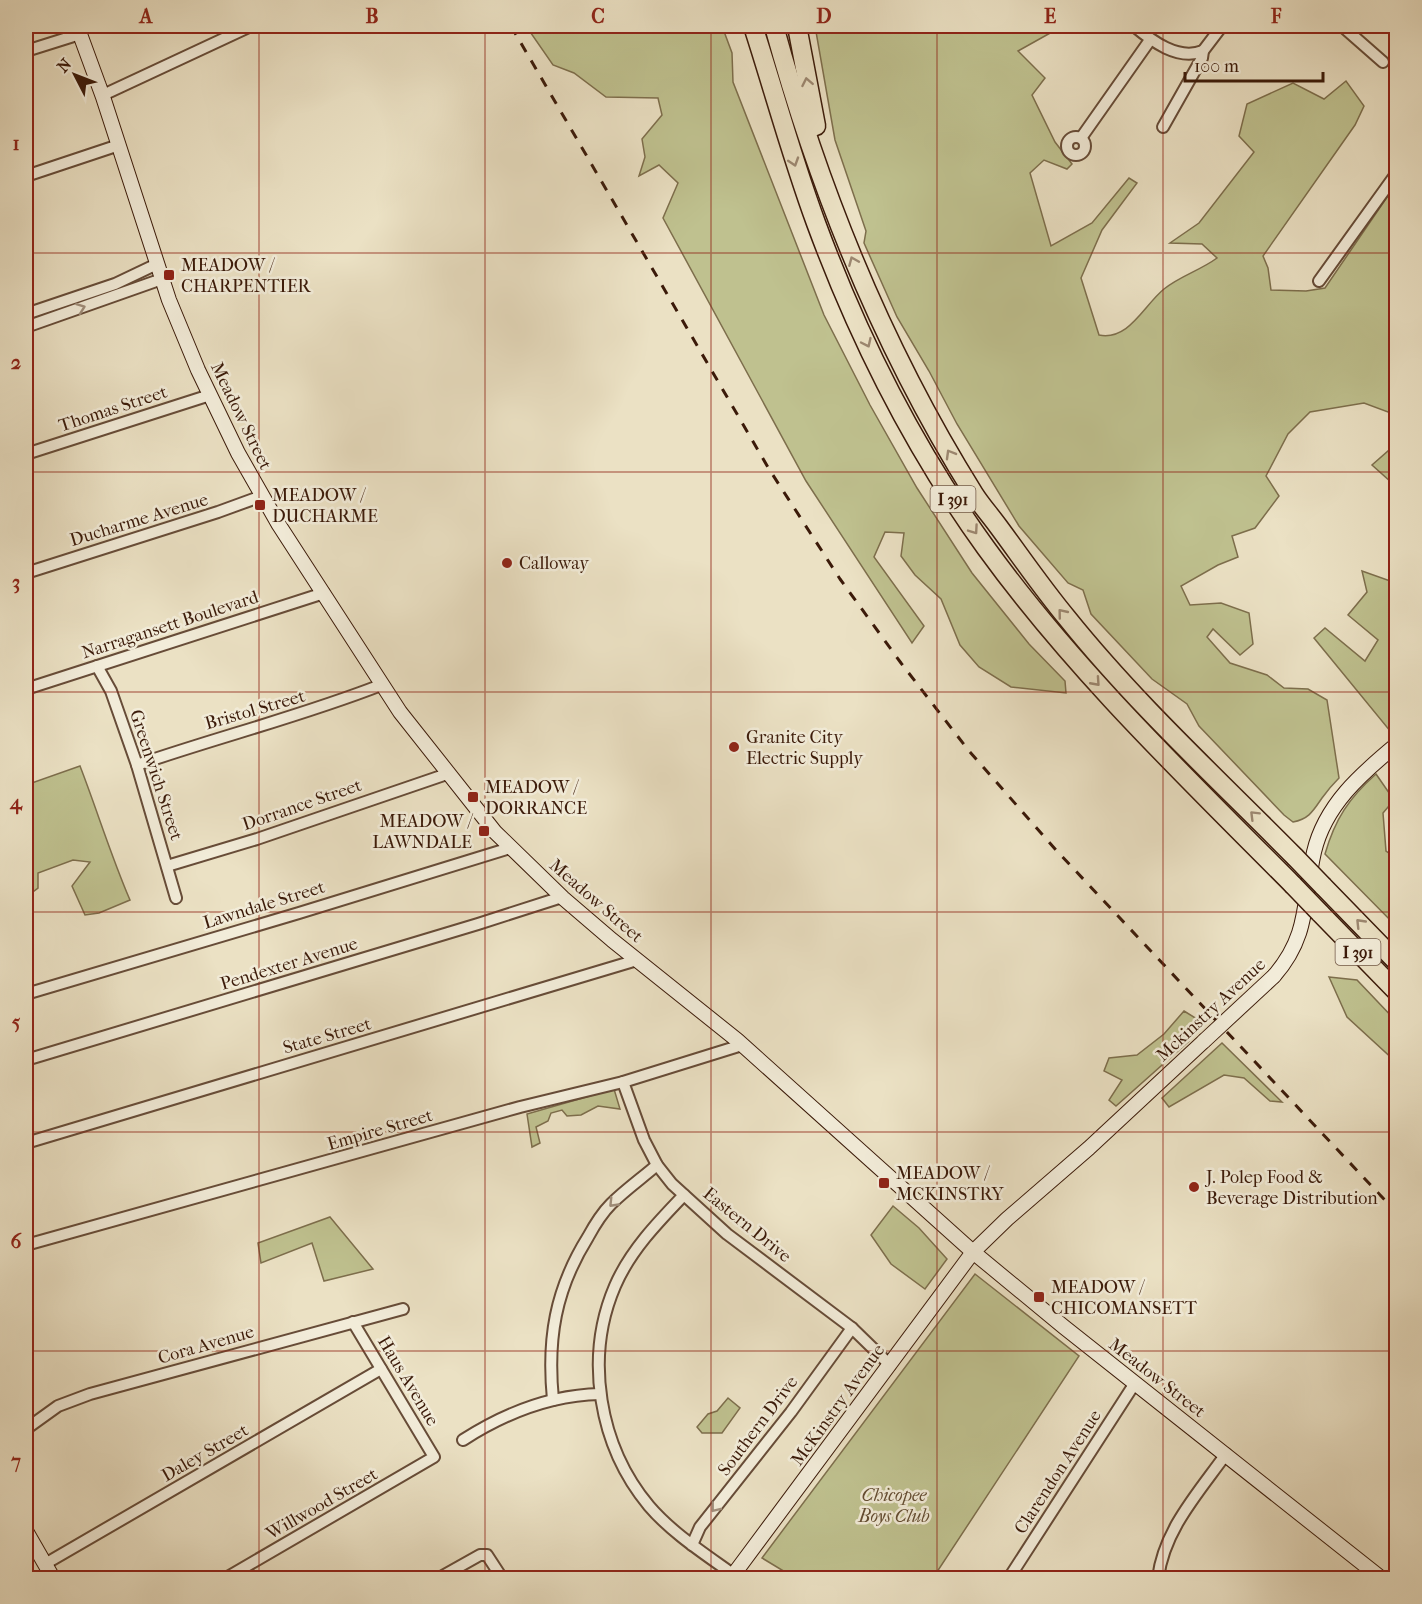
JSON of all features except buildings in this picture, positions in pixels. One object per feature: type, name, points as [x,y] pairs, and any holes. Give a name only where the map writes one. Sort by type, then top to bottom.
[{"type":"highway","points":[[742,26],[784,131]]},
{"type":"highway","name":"I 391","points":[[753,26],[784,131],[838,282],[887,385],[965,518],[1030,606],[1070,654],[1154,744],[1396,991]]},
{"type":"highway","name":"I 391","points":[[774,26],[830,201],[874,310],[917,397],[975,496],[1025,565],[1102,660],[1396,961]]},
{"type":"highway","points":[[797,26],[830,201]]},
{"type":"main road","name":"Meadow Street","points":[[79,30],[103,95],[162,279],[210,395],[245,467],[381,685],[447,774],[495,832],[562,897],[742,1045],[973,1252],[1381,1578]]},
{"type":"main road","name":"Mckinstry Avenue","points":[[973,1252],[1274,976],[1291,953],[1300,932],[1315,850],[1328,818],[1355,781],[1396,745]]},
{"type":"main road","name":"McKinstry Avenue","points":[[733,1577],[973,1252]]},
{"type":"main road","points":[[26,1531],[53,1578]]},
{"type":"street","points":[[103,95],[251,26]]},
{"type":"street","points":[[1134,26],[1162,47],[1194,55],[1203,51],[1222,26]]},
{"type":"street","points":[[1342,26],[1383,62]]},
{"type":"street","points":[[26,51],[79,30]]},
{"type":"street","points":[[1081,138],[1150,40]]},
{"type":"street","points":[[1163,127],[1202,58],[1203,51]]},
{"type":"street","points":[[26,176],[119,145]]},
{"type":"street","points":[[1318,281],[1396,174]]},
{"type":"street","points":[[26,314],[115,284],[157,264]]},
{"type":"street","points":[[26,327],[162,279]]},
{"type":"street","points":[[50,306],[54,318]]},
{"type":"street","name":"Thomas Street","points":[[26,454],[210,395]]},
{"type":"street","name":"Ducharme Avenue","points":[[26,573],[262,496]]},
{"type":"street","name":"Narragansett Boulevard","points":[[26,689],[324,593]]},
{"type":"street","name":"Greenwich Street","points":[[97,666],[111,691],[176,898]]},
{"type":"street","name":"Bristol Street","points":[[136,765],[202,742],[330,705],[381,685]]},
{"type":"street","name":"Dorrance Street","points":[[167,866],[288,829],[447,774]]},
{"type":"street","name":"Lawndale Street","points":[[26,994],[510,848]]},
{"type":"street","name":"Pendexter Avenue","points":[[26,1060],[562,897]]},
{"type":"street","name":"State Street","points":[[26,1143],[637,960]]},
{"type":"street","name":"Empire Street","points":[[26,1245],[521,1107],[623,1082],[742,1045]]},
{"type":"street","name":"Eastern Drive","points":[[623,1082],[635,1118],[657,1165],[684,1195],[742,1245],[852,1328],[890,1365]]},
{"type":"street","points":[[553,1400],[552,1327],[567,1276],[579,1251],[610,1205],[657,1165]]},
{"type":"street","points":[[684,1195],[650,1232],[626,1265],[615,1286],[604,1320],[599,1362],[600,1394],[605,1426],[623,1466],[648,1505],[668,1526],[733,1577]]},
{"type":"street","name":"Cora Avenue","points":[[26,1429],[58,1406],[90,1394],[403,1309]]},
{"type":"street","name":"Haus Avenue","points":[[353,1322],[434,1457]]},
{"type":"street","name":"Southern Drive","points":[[692,1545],[700,1527],[791,1412],[852,1328]]},
{"type":"street","name":"Daley Street","points":[[45,1564],[381,1369]]},
{"type":"street","name":"Clarendon Avenue","points":[[1009,1578],[1136,1383]]},
{"type":"street","points":[[464,1440],[495,1421],[529,1407],[574,1395],[600,1394]]},
{"type":"street","points":[[1158,1578],[1163,1553],[1174,1527],[1226,1454]]},
{"type":"street","name":"Willwood Street","points":[[226,1578],[434,1457]]},
{"type":"street","points":[[438,1578],[480,1555],[488,1555],[502,1578]]},
{"type":"green space","points":[[526,26],[722,26],[732,53],[733,82],[824,315],[870,405],[917,488],[972,573],[1029,644],[1065,681],[1066,693],[1011,687],[979,667],[960,645],[941,599],[915,575],[901,556],[904,533],[885,532],[874,557],[924,626],[912,643],[806,481],[663,218],[678,183],[659,165],[639,176],[645,157],[642,139],[662,115],[658,98],[606,97],[574,73],[553,65]]},
{"type":"green space","points":[[815,26],[1046,26],[1052,32],[1018,51],[1045,78],[1032,95],[1055,142],[1072,164],[1067,169],[1044,160],[1030,173],[1051,246],[1092,223],[1129,178],[1137,183],[1102,230],[1081,278],[1099,335],[1119,333],[1135,320],[1164,289],[1217,258],[1202,244],[1170,243],[1199,223],[1254,152],[1239,136],[1247,104],[1293,83],[1324,99],[1346,81],[1364,106],[1355,125],[1263,256],[1268,268],[1271,290],[1306,291],[1325,288],[1396,184],[1396,415],[1364,403],[1310,412],[1288,434],[1266,476],[1279,496],[1255,528],[1232,536],[1238,557],[1218,565],[1181,586],[1190,605],[1221,603],[1249,613],[1253,644],[1240,655],[1213,629],[1207,637],[1230,663],[1267,675],[1284,688],[1308,689],[1327,700],[1339,778],[1307,817],[1293,822],[1284,815],[1199,726],[1187,704],[1152,679],[1091,614],[1083,590],[1068,583],[1019,526],[957,424],[897,317],[864,243],[866,231],[835,140]]},
{"type":"green space","points":[[1396,444],[1396,478],[1391,482],[1372,465]]},
{"type":"green space","points":[[1362,571],[1396,583],[1395,737],[1314,638],[1325,628],[1365,661],[1378,640],[1348,615],[1367,592]]},
{"type":"green space","points":[[80,766],[130,900],[99,913],[85,915],[72,886],[90,862],[73,860],[38,873],[38,888],[26,897],[26,785]]},
{"type":"green space","points":[[1376,774],[1394,800],[1383,813],[1386,851],[1396,858],[1396,926],[1325,854],[1333,830],[1344,810]]},
{"type":"green space","points":[[1329,977],[1357,980],[1396,1021],[1396,1062],[1347,1017]]},
{"type":"green space","points":[[1184,1011],[1197,1019],[1189,1041],[1116,1106],[1109,1100],[1122,1080],[1104,1071],[1109,1058],[1137,1055],[1164,1034]]},
{"type":"green space","points":[[1222,1043],[1282,1102],[1270,1101],[1244,1078],[1224,1075],[1169,1107],[1162,1098]]},
{"type":"green space","points":[[614,1089],[620,1109],[598,1106],[581,1115],[567,1116],[562,1110],[551,1113],[548,1121],[536,1127],[540,1143],[532,1147],[527,1114]]},
{"type":"green space","points":[[893,1206],[919,1228],[947,1259],[925,1289],[891,1264],[871,1235]]},
{"type":"green space","points":[[330,1217],[373,1269],[324,1281],[312,1243],[261,1263],[258,1243]]},
{"type":"green space","name":"Chicopee Boys Club","points":[[975,1274],[1079,1356],[933,1578],[795,1578],[762,1558]]},
{"type":"green space","points":[[728,1398],[740,1408],[722,1433],[702,1433],[697,1427],[708,1414],[717,1411]]},
{"type":"railway","points":[[511,26],[769,469],[840,579],[901,663],[969,751],[1056,850],[1396,1212]]},
{"type":"place","name":"MEADOW / CHARPENTIER","points":[[169,275]]},
{"type":"place","name":"MEADOW / DUCHARME","points":[[260,505]]},
{"type":"place","name":"Calloway","points":[[507,563]]},
{"type":"place","name":"Granite City Electric Supply","points":[[734,747]]},
{"type":"place","name":"MEADOW / DORRANCE","points":[[473,797]]},
{"type":"place","name":"MEADOW / LAWNDALE","points":[[484,831]]},
{"type":"place","name":"MEADOW / MCKINSTRY","points":[[884,1183]]},
{"type":"place","name":"J. Polep Food & Beverage Distribution","points":[[1194,1187]]},
{"type":"place","name":"MEADOW / CHICOMANSETT","points":[[1039,1297]]}]
